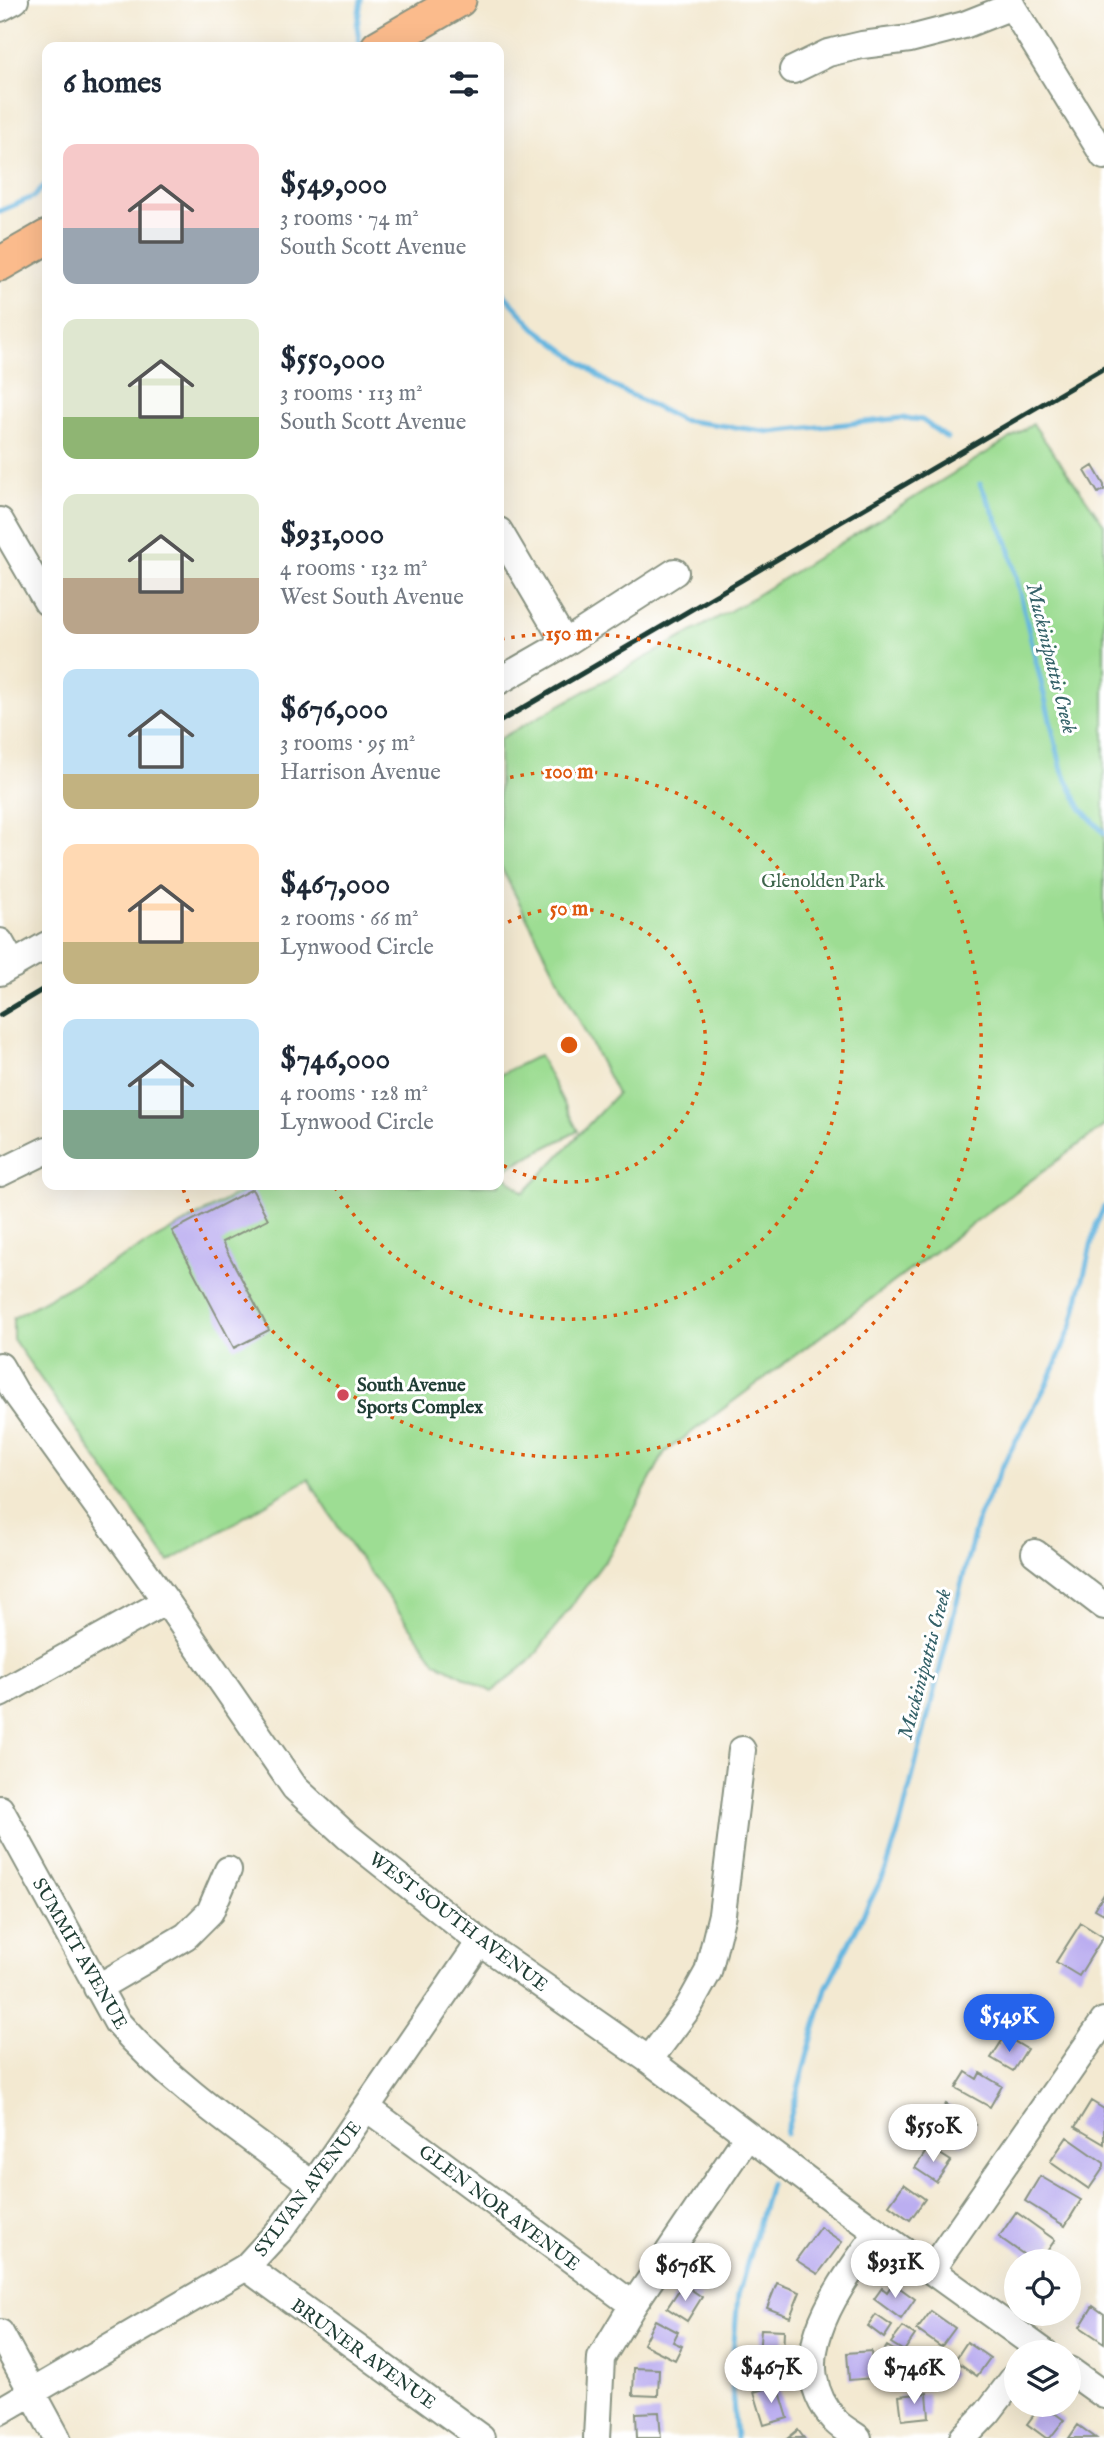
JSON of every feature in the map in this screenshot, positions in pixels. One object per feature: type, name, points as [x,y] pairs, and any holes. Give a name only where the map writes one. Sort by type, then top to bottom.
[{"type":"main road","points":[[387,42],[459,0]]},
{"type":"main road","points":[[0,264],[42,240]]},
{"type":"street","points":[[0,8],[15,0]]},
{"type":"street","points":[[793,70],[828,53],[953,28],[1010,3],[1104,156]]},
{"type":"street","points":[[0,521],[42,593]]},
{"type":"street","points":[[504,539],[565,643]]},
{"type":"street","points":[[504,678],[565,643],[675,572]]},
{"type":"street","points":[[0,942],[6,969],[42,947]]},
{"type":"street","points":[[0,1173],[42,1152]]},
{"type":"street","name":"WEST SOUTH AVENUE","points":[[0,1366],[7,1397],[166,1601],[295,1788],[347,1836],[480,1942],[649,2060],[1025,2340]]},
{"type":"street","points":[[1035,1553],[1104,1606]]},
{"type":"street","points":[[0,1694],[166,1601]]},
{"type":"street","points":[[649,2060],[688,2008],[708,1972],[722,1914],[742,1749]]},
{"type":"street","name":"SUMMIT AVENUE","points":[[0,1809],[117,2022],[170,2076],[313,2185]]},
{"type":"street","points":[[97,1988],[186,1936],[210,1912],[228,1870]]},
{"type":"street","name":"SYLVAN AVENUE","points":[[0,2411],[246,2267],[281,2229],[313,2185],[480,1942]]},
{"type":"street","points":[[931,2270],[1104,2021]]},
{"type":"street","name":"GLEN NOR AVENUE","points":[[367,2108],[633,2305]]},
{"type":"street","points":[[597,2438],[601,2358],[633,2305],[748,2135]]},
{"type":"street","points":[[858,2438],[836,2422],[818,2394],[814,2370],[815,2346],[818,2327],[839,2289],[878,2232]]},
{"type":"street","name":"BRUNER AVENUE","points":[[246,2267],[481,2438]]},
{"type":"street","points":[[0,2333],[57,2438]]},
{"type":"street","points":[[1081,2379],[1104,2395]]},
{"type":"street","points":[[963,2438],[1004,2391]]},
{"type":"green space","name":"Glenolden Park","points":[[1033,424],[1104,524],[1104,1126],[665,1452],[612,1551],[531,1660],[492,1692],[436,1662],[349,1544],[308,1479],[169,1562],[13,1339],[13,1318],[244,1190],[504,1190],[504,1175],[524,1193],[617,1094],[504,873],[504,736],[744,603]]},
{"type":"green space","name":"Glenolden Park","points":[[539,1055],[578,1131],[504,1169],[504,1072]]},
{"type":"building","points":[[1093,466],[1104,485],[1104,490],[1098,493],[1085,471]]},
{"type":"building","points":[[253,1190],[268,1219],[222,1242],[269,1330],[234,1348],[172,1231]]},
{"type":"building","points":[[1104,1894],[1104,1914],[1095,1909]]},
{"type":"building","points":[[1081,1923],[1103,1937],[1079,1976],[1056,1962]]},
{"type":"building","points":[[1032,1997],[1052,2012],[1037,2033],[1016,2018]]},
{"type":"building","points":[[1005,2036],[1027,2049],[1013,2071],[991,2058]]},
{"type":"building","points":[[966,2072],[977,2079],[980,2073],[1002,2086],[990,2107],[956,2088]]},
{"type":"building","points":[[1091,2101],[1104,2109],[1104,2144],[1075,2127]]},
{"type":"building","points":[[946,2104],[976,2124],[962,2145],[932,2125]]},
{"type":"building","points":[[1067,2137],[1104,2163],[1089,2189],[1050,2162]]},
{"type":"building","points":[[929,2147],[951,2161],[936,2182],[915,2168]]},
{"type":"building","points":[[1040,2176],[1081,2200],[1065,2226],[1025,2201]]},
{"type":"building","points":[[904,2184],[925,2199],[910,2220],[889,2205]]},
{"type":"building","points":[[1016,2212],[1055,2240],[1049,2249],[1016,2249],[999,2237]]},
{"type":"building","points":[[820,2227],[842,2242],[818,2274],[796,2260]]},
{"type":"building","points":[[777,2283],[800,2292],[790,2317],[767,2308]]},
{"type":"building","points":[[893,2283],[915,2299],[901,2319],[874,2299],[882,2288],[887,2292]]},
{"type":"building","points":[[683,2284],[702,2297],[687,2321],[667,2308]]},
{"type":"building","points":[[1093,2306],[1104,2314],[1104,2343],[1080,2327]]},
{"type":"building","points":[[931,2311],[955,2328],[941,2347],[917,2330]]},
{"type":"building","points":[[876,2315],[892,2326],[884,2338],[868,2326]]},
{"type":"building","points":[[655,2320],[678,2332],[673,2342],[682,2346],[675,2360],[643,2344]]},
{"type":"building","points":[[903,2327],[915,2335],[904,2351],[891,2343]]},
{"type":"building","points":[[761,2329],[784,2330],[783,2358],[759,2356]]},
{"type":"building","points":[[967,2342],[990,2358],[977,2376],[955,2360]]},
{"type":"building","points":[[887,2346],[904,2356],[889,2378],[879,2371],[886,2361],[880,2357]]},
{"type":"building","points":[[871,2351],[873,2378],[849,2380],[847,2353]]},
{"type":"building","points":[[938,2362],[953,2373],[945,2383],[931,2372]]},
{"type":"building","points":[[634,2368],[659,2369],[658,2396],[633,2395]]},
{"type":"building","points":[[778,2385],[788,2418],[764,2425],[754,2392]]},
{"type":"building","points":[[927,2393],[929,2417],[902,2420],[899,2396]]},
{"type":"building","points":[[659,2412],[661,2438],[637,2438],[636,2413]]},
{"type":"building","points":[[1032,2417],[1060,2417],[1064,2420],[1050,2438],[1027,2424]]},
{"type":"building","points":[[1078,2425],[1096,2438],[1069,2438]]},
{"type":"building","points":[[798,2430],[804,2438],[788,2438]]},
{"type":"waterway","name":"Muckinipattis Creek","points":[[359,42],[357,26],[361,0]]},
{"type":"waterway","points":[[0,211],[33,197],[42,188]]},
{"type":"waterway","name":"Muckinipattis Creek","points":[[504,294],[535,328],[611,385],[681,420],[771,432],[902,418],[922,420],[947,438]]},
{"type":"waterway","name":"Muckinipattis Creek","points":[[980,484],[1008,543],[1062,770],[1081,808],[1104,833]]},
{"type":"waterway","name":"Muckinipattis Creek","points":[[786,2133],[826,1988],[886,1870],[901,1822],[978,1518],[1007,1457],[1049,1380],[1072,1325],[1096,1225],[1104,1207]]},
{"type":"waterway","name":"Muckinipattis Creek","points":[[736,2438],[731,2377],[738,2295],[770,2184]]},
{"type":"railway","points":[[504,719],[1104,368]]},
{"type":"railway","points":[[0,1015],[42,990]]},
{"type":"place","name":"South Avenue Sports Complex","points":[[343,1395]]}]
